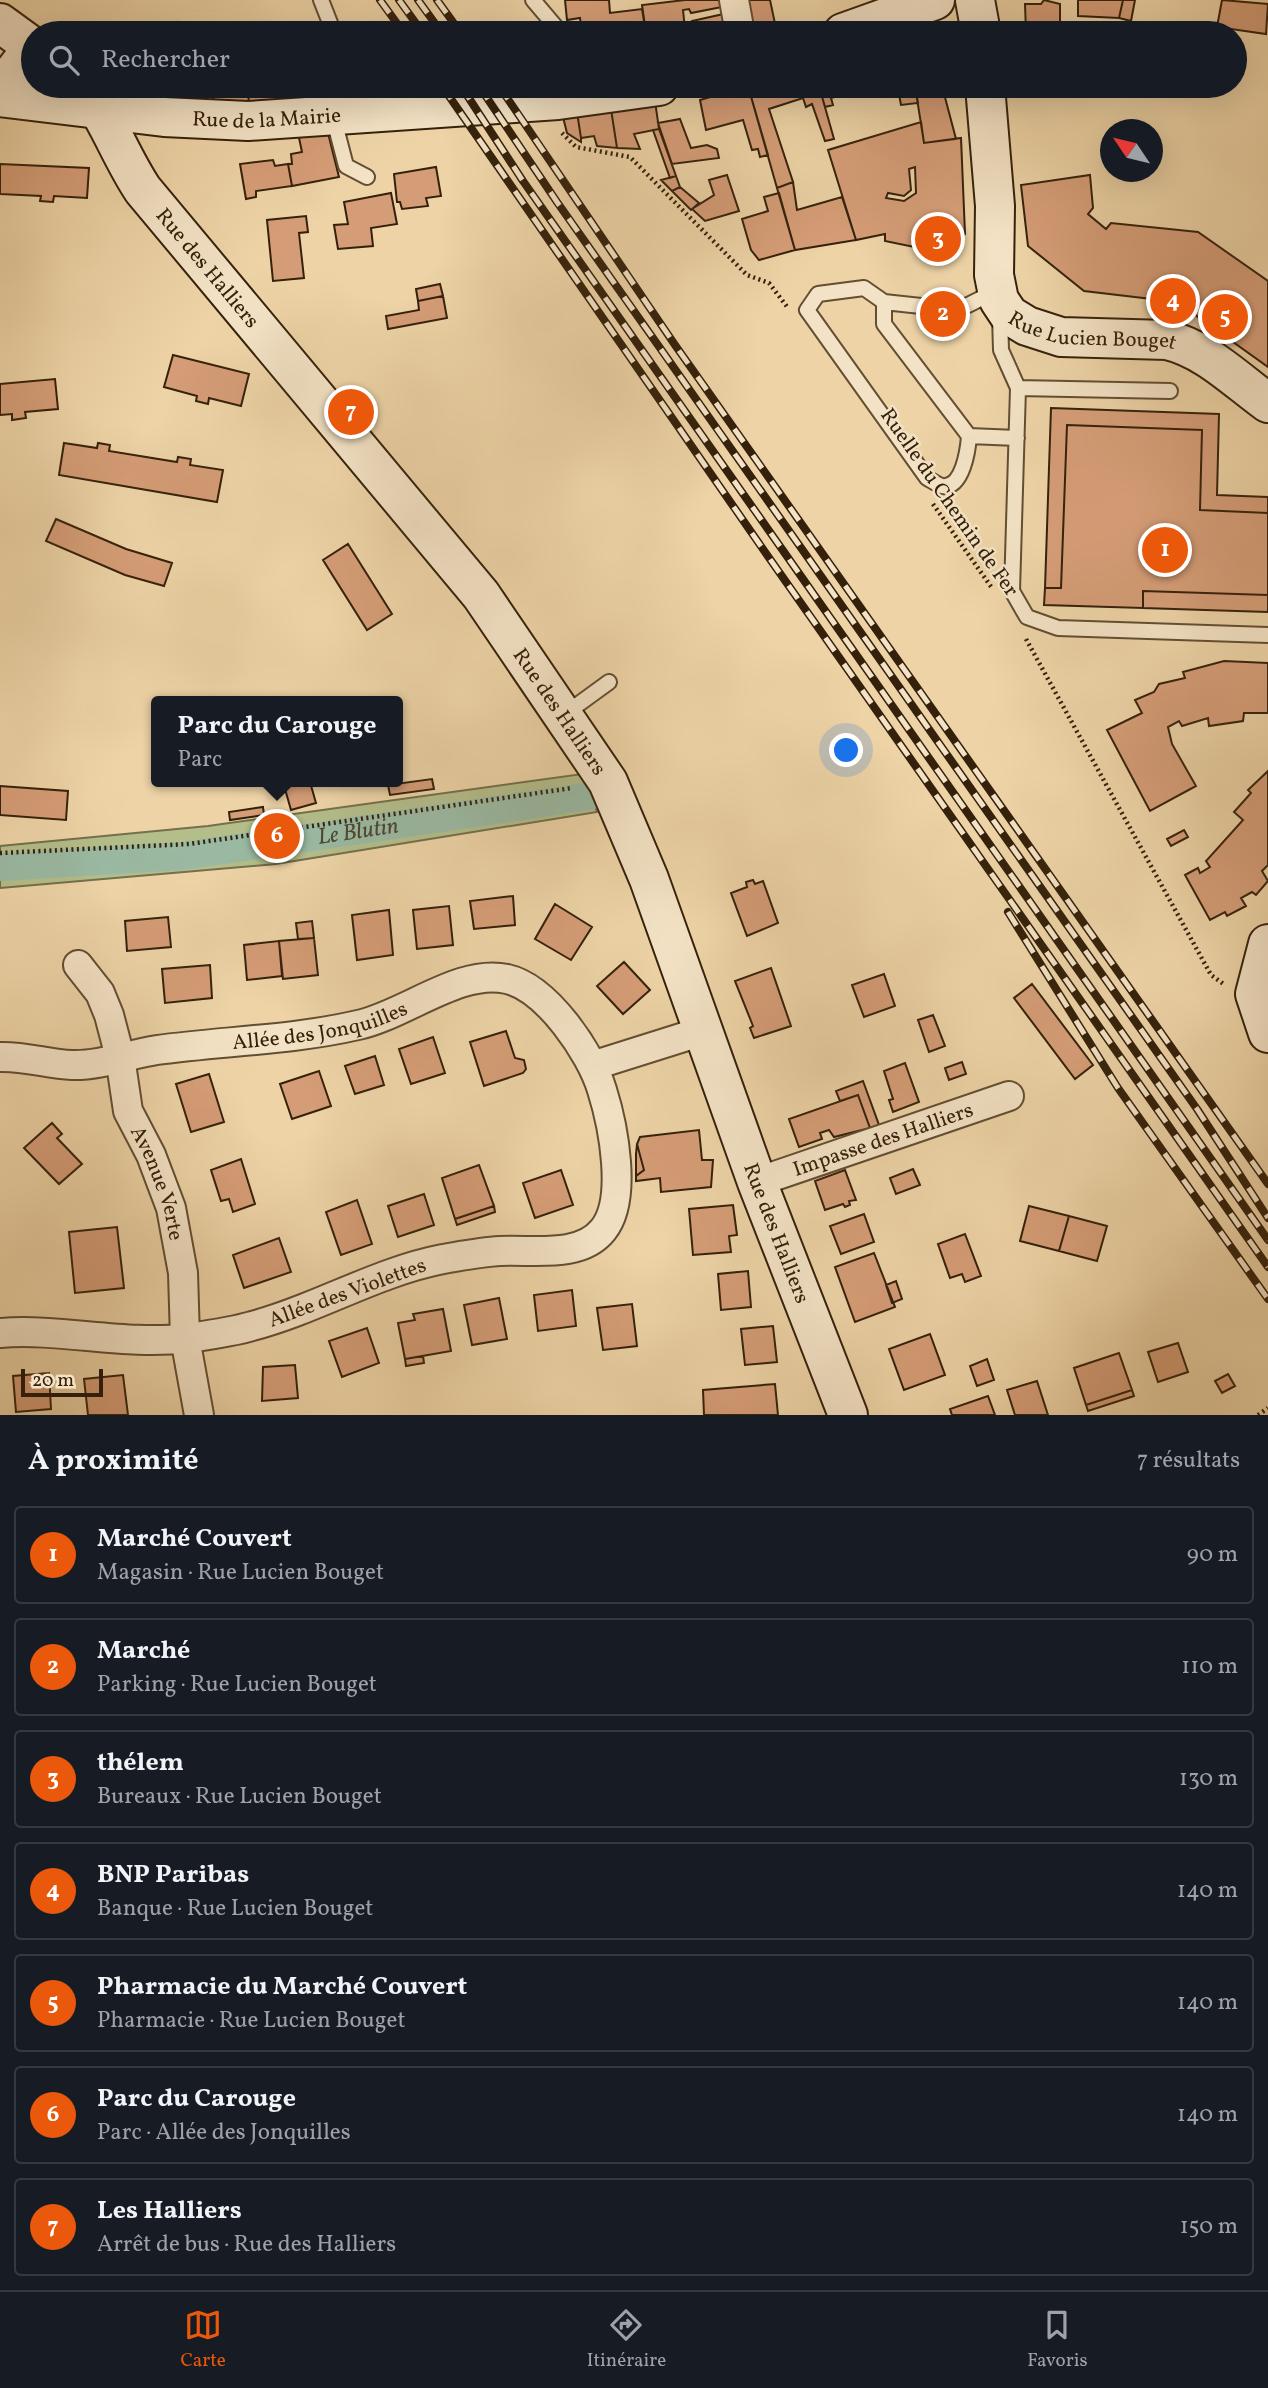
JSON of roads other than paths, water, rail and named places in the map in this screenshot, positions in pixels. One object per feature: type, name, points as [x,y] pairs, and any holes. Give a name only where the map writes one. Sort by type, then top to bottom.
[{"type":"main road","points":[[876,21],[935,0]]},
{"type":"main road","points":[[975,0],[979,21]]},
{"type":"main road","points":[[0,24],[21,39]]},
{"type":"main road","points":[[21,74],[11,96],[68,117],[118,150]]},
{"type":"main road","name":"Rue des Halliers","points":[[92,98],[118,150],[143,190],[481,595],[565,714],[608,782],[649,878],[757,1182],[848,1415]]},
{"type":"main road","name":"Rue de la Mairie","points":[[96,98],[216,121],[351,105],[497,98]]},
{"type":"main road","name":"Rue Lucien Bouget","points":[[986,98],[995,206],[998,295],[1009,314],[1027,326],[1061,337],[1167,340],[1183,343],[1198,350],[1268,403]]},
{"type":"main road","points":[[1268,944],[1255,994],[1268,1033]]},
{"type":"street","points":[[734,0],[738,21]]},
{"type":"street","name":"Avenue Verte","points":[[78,965],[100,993],[120,1057],[128,1111],[151,1155],[171,1208],[183,1273],[185,1338],[199,1415]]},
{"type":"street","name":"Allée des Jonquilles","points":[[0,1057],[75,1065],[343,1029],[380,1021],[467,979],[489,976],[509,979],[529,987],[545,1001],[595,1065]]},
{"type":"street","points":[[595,1065],[703,1031]]},
{"type":"street","name":"Allée des Violettes","points":[[0,1333],[121,1340],[185,1338],[252,1326],[389,1274],[441,1259],[498,1251],[557,1250],[594,1239],[612,1216],[615,1199],[613,1125],[595,1065]]},
{"type":"street","name":"Impasse des Halliers","points":[[757,1182],[1009,1096]]},
{"type":"lane","points":[[321,0],[329,21]]},
{"type":"lane","points":[[533,0],[551,21]]},
{"type":"lane","points":[[351,105],[346,166],[367,177]]},
{"type":"lane","points":[[884,302],[884,324],[970,436],[968,453],[959,474],[951,484],[942,486],[927,478],[807,310],[818,294],[864,288],[884,302],[958,310],[998,295],[1001,350],[1018,388],[1012,592],[1027,617],[1058,628],[1268,635]]},
{"type":"lane","points":[[1018,388],[1170,391]]},
{"type":"lane","points":[[970,436],[1017,438]]},
{"type":"lane","points":[[565,714],[609,682]]},
{"type":"waterway","name":"Le Blutin","points":[[0,867],[183,856],[590,796]]},
{"type":"railway","points":[[380,0],[395,21]]},
{"type":"railway","points":[[399,0],[414,21]]},
{"type":"railway","points":[[418,0],[433,21]]},
{"type":"railway","points":[[437,0],[452,21]]},
{"type":"railway","points":[[450,98],[765,552],[1268,1267]]},
{"type":"railway","points":[[469,98],[523,181],[1268,1240]]},
{"type":"railway","points":[[487,98],[557,202],[1197,1109],[1268,1218]]},
{"type":"railway","points":[[507,98],[675,345],[1268,1184]]},
{"type":"railway","points":[[1008,912],[1118,1088],[1268,1299]]},
{"type":"place","name":"thélem","points":[[938,239]]},
{"type":"place","name":"BNP Paribas","points":[[1173,301]]},
{"type":"place","name":"Marché","points":[[943,314]]},
{"type":"place","name":"Pharmacie du Marché Couvert","points":[[1225,317]]},
{"type":"place","name":"Les Halliers","points":[[351,412]]},
{"type":"place","name":"Marché Couvert","points":[[1165,550]]},
{"type":"place","name":"Parc du Carouge","points":[[277,836]]}]
